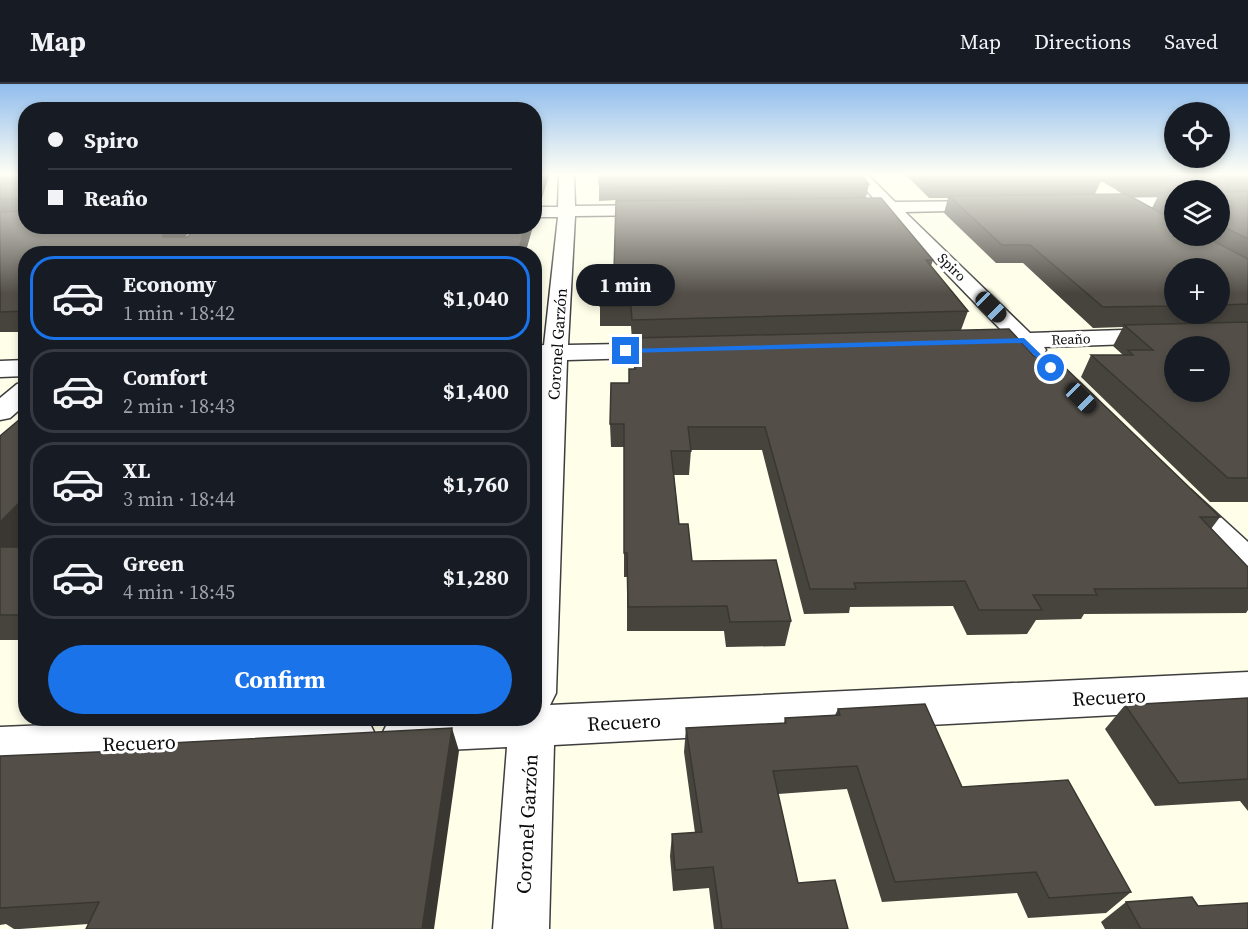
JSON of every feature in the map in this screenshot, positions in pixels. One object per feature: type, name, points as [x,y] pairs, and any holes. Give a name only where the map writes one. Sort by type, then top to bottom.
[{"type":"street","name":"Coronel Garzón","points":[[542,443],[545,353],[567,214]]},
{"type":"street","name":"Spiro","points":[[900,214],[1051,368]]},
{"type":"street","points":[[1144,214],[1148,217]]},
{"type":"street","name":"Reaño","points":[[954,342],[1248,333]]},
{"type":"street","points":[[545,353],[696,349]]},
{"type":"street","points":[[0,369],[18,368]]},
{"type":"street","points":[[0,412],[18,397]]},
{"type":"street","points":[[1162,480],[1248,563]]},
{"type":"street","name":"Recuero","points":[[542,713],[1248,690]]},
{"type":"street","name":"Recuero","points":[[0,748],[335,726]]},
{"type":"street","name":"Coronel Garzón","points":[[521,929],[532,726]]},
{"type":"building","points":[[0,214],[18,214],[18,234],[163,234],[163,237],[187,237],[190,234],[523,234],[520,246],[18,246],[18,311],[0,312]]},
{"type":"building","points":[[616,214],[895,214],[933,260],[926,260],[968,311],[632,320],[631,306],[600,306],[602,270],[614,270]]},
{"type":"building","points":[[969,214],[1164,214],[1164,246],[1223,246],[1248,259],[1248,304],[1230,305],[1230,258],[1164,258],[1164,306],[1103,307],[1030,245],[1002,245]]},
{"type":"building","points":[[1230,214],[1248,214],[1248,239],[1230,230]]},
{"type":"building","points":[[1248,322],[1248,478],[1228,478],[1091,355],[1133,355],[1128,350],[1153,350],[1124,325]]},
{"type":"building","points":[[1009,329],[1034,356],[1053,356],[1220,517],[1200,517],[1248,567],[1248,588],[1094,589],[1097,595],[1033,595],[1042,610],[979,610],[965,581],[854,583],[856,589],[810,589],[765,427],[688,427],[691,451],[671,451],[679,524],[688,524],[692,561],[776,560],[791,621],[730,622],[727,606],[628,607],[627,553],[624,553],[624,424],[610,424],[611,383],[629,383],[629,369],[635,369],[633,338]]},
{"type":"building","points":[[18,421],[18,504],[0,522],[0,436]]},
{"type":"building","points":[[0,547],[18,547],[18,615],[0,615]]},
{"type":"building","points":[[1248,698],[1248,779],[1179,783],[1125,705]]},
{"type":"building","points":[[925,704],[962,787],[1068,780],[1131,892],[1049,898],[1036,872],[895,882],[857,766],[773,771],[798,883],[835,880],[848,929],[722,929],[713,867],[675,870],[672,834],[702,832],[686,728],[786,723],[785,718],[840,715],[838,709]]},
{"type":"building","points":[[452,728],[422,929],[86,929],[99,902],[0,908],[0,756],[169,749],[171,743]]},
{"type":"building","points":[[1192,897],[1198,906],[1248,903],[1248,929],[1141,929],[1126,902]]},
{"type":"route","points":[[626,351],[1024,340],[1051,368]]}]
